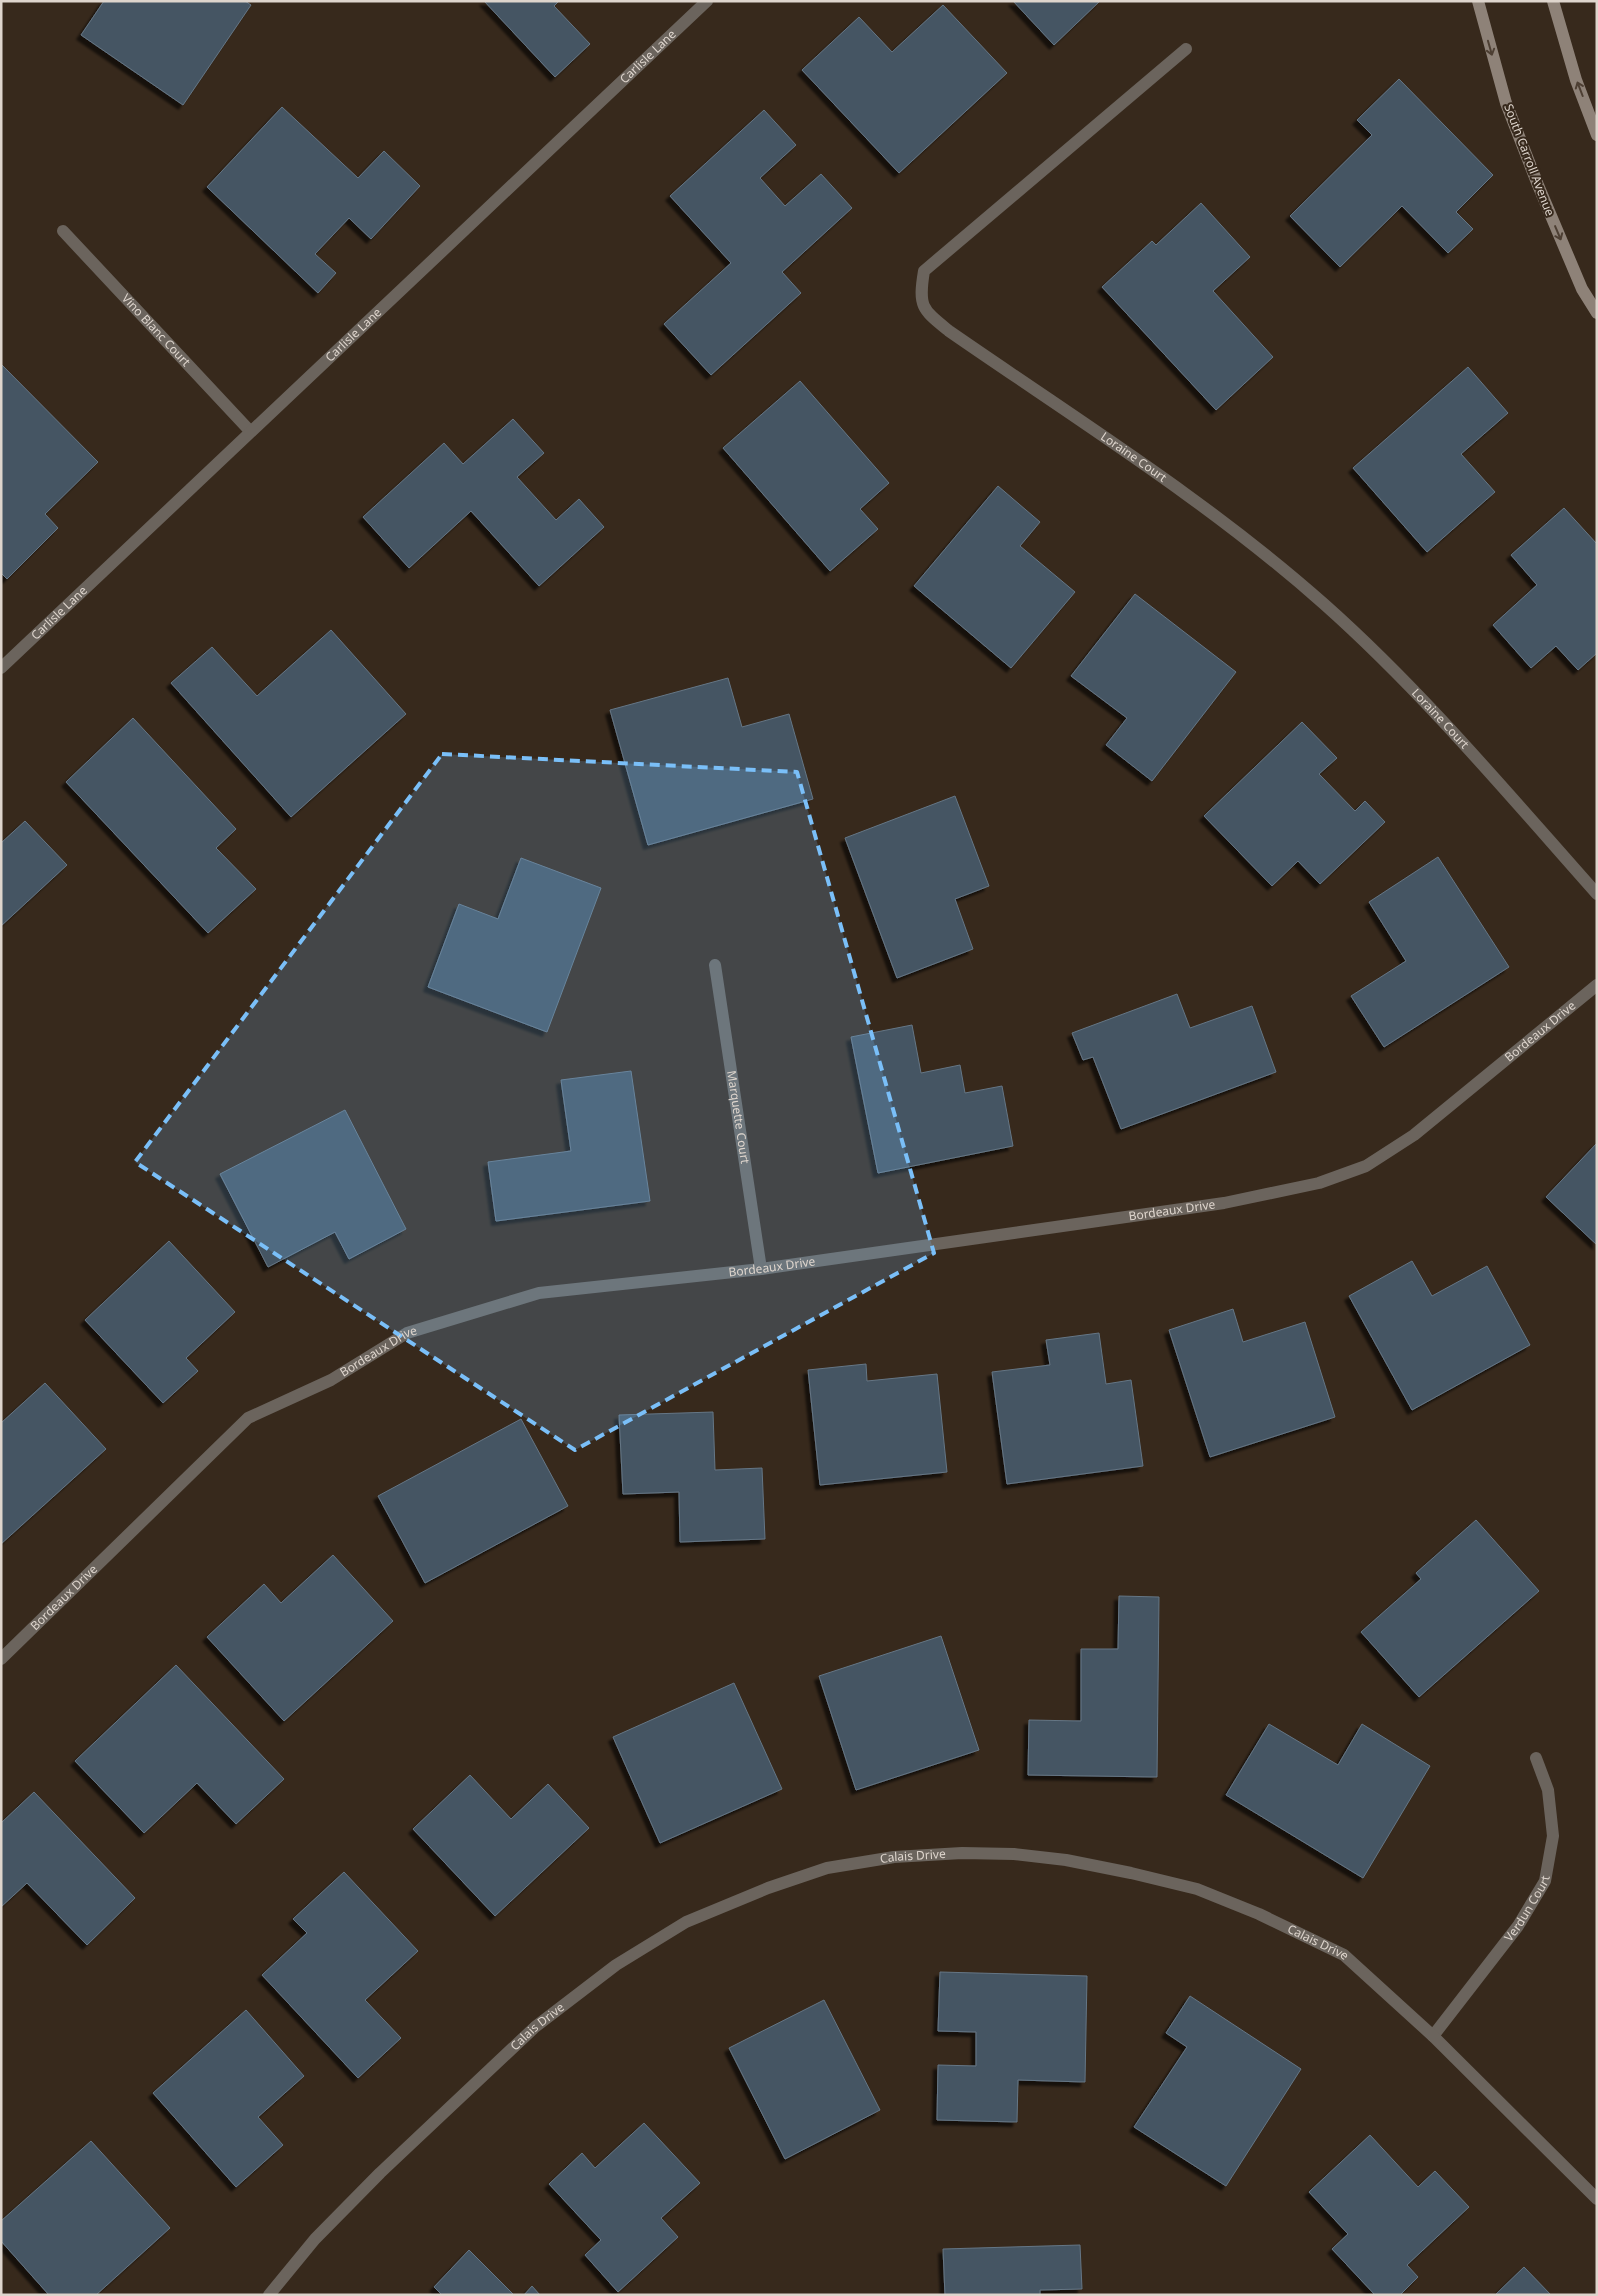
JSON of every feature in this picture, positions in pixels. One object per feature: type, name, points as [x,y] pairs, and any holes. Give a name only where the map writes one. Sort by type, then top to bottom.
[{"type":"main road","name":"South Carroll Avenue","points":[[1478,1],[1506,103],[1582,289],[1597,313]]},
{"type":"main road","points":[[1553,1],[1576,80],[1597,135]]},
{"type":"street","name":"Carlisle Lane","points":[[1,668],[707,1]]},
{"type":"street","name":"Loraine Court","points":[[1186,49],[924,271],[920,293],[926,312],[949,331],[1216,514],[1324,604],[1434,711],[1597,894]]},
{"type":"street","name":"Vino Blanc Court","points":[[63,231],[250,431]]},
{"type":"street","name":"Marquette Court","points":[[715,965],[761,1269]]},
{"type":"street","name":"Bordeaux Drive","points":[[1,1659],[248,1418],[330,1380],[408,1333],[538,1293],[761,1269],[1224,1203],[1319,1183],[1366,1166],[1414,1135],[1597,985]]},
{"type":"street","name":"Verdun Court","points":[[1433,2036],[1518,1926],[1546,1881],[1554,1836],[1548,1790],[1536,1758]]},
{"type":"street","name":"Calais Drive","points":[[269,2295],[315,2239],[380,2173],[535,2028],[616,1964],[686,1922],[768,1888],[827,1868],[894,1857],[962,1853],[1014,1854],[1066,1860],[1131,1873],[1197,1889],[1259,1914],[1344,1955],[1433,2036],[1597,2199]]},
{"type":"highlighted area","points":[[442,754],[797,772],[934,1253],[575,1450],[135,1162]]},
{"type":"building","points":[[104,1],[245,1],[251,5],[183,105],[81,35]]},
{"type":"building","points":[[484,1],[559,1],[554,6],[590,44],[555,77]]},
{"type":"building","points":[[1013,1],[1100,1],[1054,45]]},
{"type":"building","points":[[943,5],[1007,73],[899,173],[802,70],[859,17],[892,52]]},
{"type":"building","points":[[1399,79],[1493,175],[1456,212],[1473,229],[1448,253],[1402,206],[1340,267],[1290,216],[1372,135],[1357,120]]},
{"type":"building","points":[[282,107],[358,178],[384,151],[420,186],[371,239],[349,218],[315,254],[336,273],[318,293],[207,187]]},
{"type":"building","points":[[764,110],[796,145],[760,178],[785,206],[821,174],[852,208],[782,272],[801,293],[711,375],[664,324],[731,263],[670,196]]},
{"type":"building","points":[[1201,203],[1250,257],[1213,291],[1273,357],[1216,410],[1102,287],[1152,241],[1156,245]]},
{"type":"building","points":[[1,364],[98,462],[45,514],[58,528],[7,579],[1,573]]},
{"type":"building","points":[[1468,367],[1508,413],[1461,454],[1495,492],[1427,552],[1353,468]]},
{"type":"building","points":[[800,381],[889,483],[860,509],[878,529],[830,571],[723,448]]},
{"type":"building","points":[[513,419],[544,453],[517,477],[556,520],[579,499],[604,527],[539,586],[471,511],[409,568],[363,517],[444,443],[463,464]]},
{"type":"building","points":[[998,486],[1040,522],[1020,546],[1075,592],[1011,668],[914,586]]},
{"type":"building","points":[[1564,508],[1597,544],[1597,653],[1578,670],[1556,646],[1531,668],[1493,625],[1537,585],[1511,555]]},
{"type":"building","points":[[1135,594],[1236,672],[1152,781],[1106,745],[1127,718],[1071,676]]},
{"type":"building","points":[[331,630],[406,714],[291,817],[171,683],[212,647],[257,696]]},
{"type":"building","points":[[728,678],[742,727],[789,714],[813,799],[648,845],[610,710]]},
{"type":"building","points":[[133,718],[236,829],[216,848],[256,889],[208,933],[66,782]]},
{"type":"building","points":[[1302,722],[1337,758],[1319,774],[1355,811],[1365,801],[1385,822],[1320,884],[1298,861],[1272,886],[1204,816]]},
{"type":"building","points":[[955,796],[989,886],[955,899],[973,949],[897,978],[845,838]]},
{"type":"building","points":[[25,821],[67,865],[1,926],[1,843]]},
{"type":"building","points":[[1438,857],[1509,967],[1384,1047],[1351,996],[1406,961],[1369,902]]},
{"type":"building","points":[[521,858],[601,888],[547,1032],[428,987],[459,904],[498,919]]},
{"type":"building","points":[[1177,994],[1190,1028],[1252,1006],[1276,1072],[1121,1129],[1093,1057],[1083,1060],[1072,1033]]},
{"type":"building","points":[[912,1025],[921,1073],[960,1065],[965,1093],[1002,1086],[1013,1146],[878,1173],[851,1037]]},
{"type":"building","points":[[631,1071],[650,1201],[496,1221],[488,1162],[571,1151],[561,1080]]},
{"type":"building","points":[[345,1110],[406,1229],[349,1259],[335,1232],[268,1267],[220,1174]]},
{"type":"building","points":[[1597,1143],[1597,1245],[1546,1197]]},
{"type":"building","points":[[169,1241],[235,1312],[186,1358],[198,1371],[163,1403],[85,1320]]},
{"type":"building","points":[[1412,1261],[1432,1296],[1487,1266],[1530,1345],[1412,1410],[1349,1296]]},
{"type":"building","points":[[1233,1309],[1243,1342],[1305,1322],[1335,1417],[1210,1457],[1169,1330]]},
{"type":"building","points":[[1099,1333],[1106,1384],[1131,1380],[1143,1466],[1007,1484],[992,1372],[1050,1365],[1046,1340]]},
{"type":"building","points":[[866,1364],[867,1381],[937,1374],[947,1472],[820,1485],[808,1370]]},
{"type":"building","points":[[45,1383],[106,1449],[1,1544],[1,1423]]},
{"type":"building","points":[[713,1412],[715,1470],[762,1468],[765,1539],[680,1542],[679,1492],[623,1494],[619,1415]]},
{"type":"building","points":[[521,1419],[568,1506],[425,1583],[378,1496]]},
{"type":"building","points":[[1476,1520],[1539,1591],[1419,1697],[1361,1632],[1421,1579],[1416,1573]]},
{"type":"building","points":[[333,1555],[393,1621],[284,1721],[207,1637],[264,1584],[281,1603]]},
{"type":"building","points":[[1119,1596],[1159,1597],[1157,1777],[1028,1775],[1029,1720],[1081,1721],[1081,1649],[1118,1649]]},
{"type":"building","points":[[941,1636],[979,1750],[856,1790],[819,1676]]},
{"type":"building","points":[[176,1665],[284,1779],[236,1824],[197,1783],[144,1833],[75,1761]]},
{"type":"building","points":[[734,1683],[782,1789],[660,1843],[613,1737]]},
{"type":"building","points":[[1269,1724],[1338,1765],[1362,1724],[1430,1766],[1363,1878],[1226,1795]]},
{"type":"building","points":[[470,1775],[511,1819],[548,1784],[589,1828],[495,1916],[413,1829]]},
{"type":"building","points":[[34,1792],[135,1898],[87,1945],[27,1883],[1,1907],[1,1823]]},
{"type":"building","points":[[344,1872],[418,1951],[365,2000],[401,2038],[358,2078],[262,1975],[307,1933],[293,1919]]},
{"type":"building","points":[[940,1972],[1087,1976],[1085,2082],[1018,2080],[1017,2122],[937,2120],[938,2065],[976,2066],[976,2032],[938,2031]]},
{"type":"building","points":[[1190,1996],[1301,2069],[1226,2186],[1134,2127],[1187,2047],[1166,2033]]},
{"type":"building","points":[[824,2000],[880,2110],[785,2159],[729,2048]]},
{"type":"building","points":[[246,2010],[304,2076],[258,2117],[283,2145],[236,2187],[153,2093]]},
{"type":"building","points":[[644,2123],[700,2183],[661,2218],[678,2237],[618,2292],[585,2255],[601,2240],[549,2184],[582,2153],[595,2168]]},
{"type":"building","points":[[1370,2135],[1418,2187],[1435,2171],[1469,2207],[1407,2265],[1418,2277],[1400,2295],[1375,2295],[1332,2249],[1348,2234],[1309,2192]]},
{"type":"building","points":[[91,2141],[170,2228],[96,2295],[49,2295],[1,2241],[1,2221]]},
{"type":"building","points":[[1080,2245],[1082,2289],[1040,2290],[1040,2295],[945,2295],[943,2249]]},
{"type":"building","points":[[469,2250],[514,2295],[442,2295],[434,2287]]},
{"type":"building","points":[[1524,2267],[1551,2295],[1495,2295]]},
{"type":"building","points":[[532,2286],[540,2295],[524,2295]]}]
